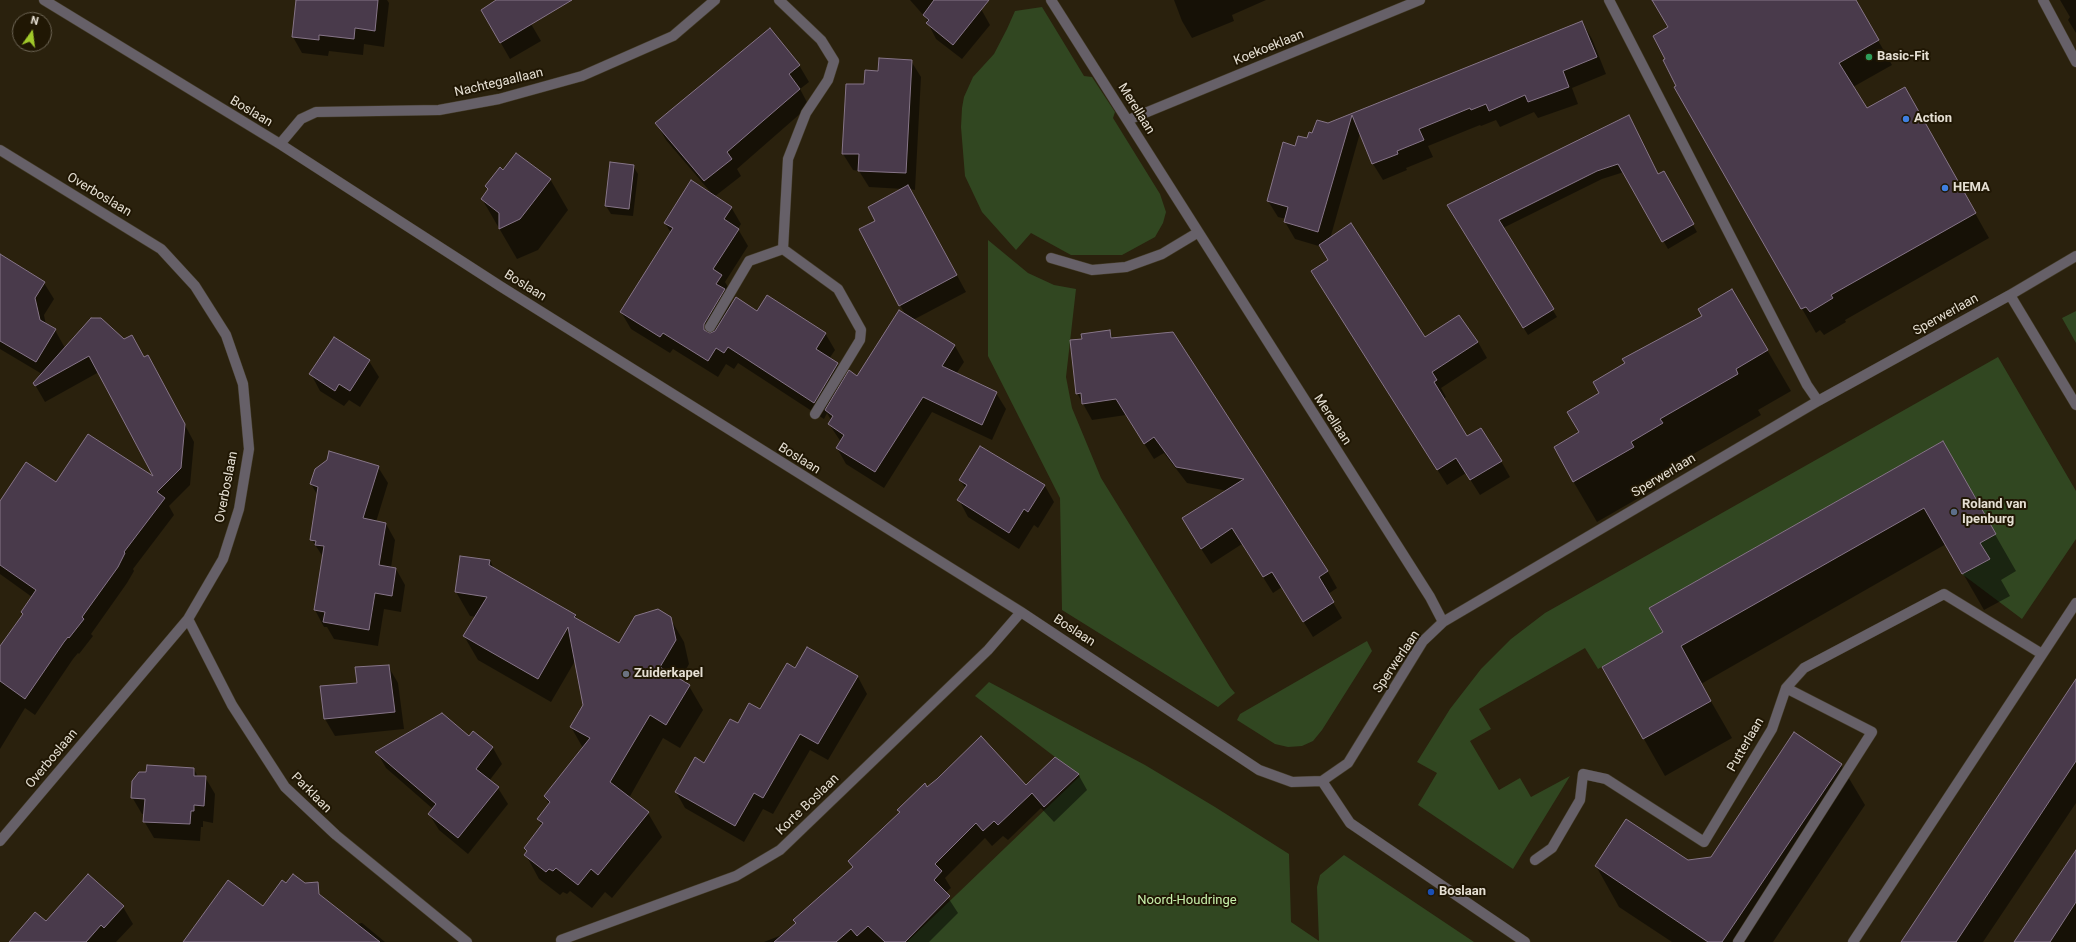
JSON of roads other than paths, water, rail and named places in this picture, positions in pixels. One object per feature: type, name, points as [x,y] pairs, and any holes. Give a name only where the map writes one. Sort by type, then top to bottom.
[{"type":"street","name":"Boslaan","points":[[44,0],[280,144],[500,286],[1021,612],[1259,770],[1292,782],[1322,781]]},
{"type":"street","name":"Nachtegaallaan","points":[[280,144],[301,119],[316,112],[439,110],[499,99],[582,76],[673,36],[715,0]]},
{"type":"street","points":[[779,0],[821,40],[834,61],[828,80],[806,113],[788,159],[783,249]]},
{"type":"street","name":"Merellaan","points":[[1051,0],[1128,120],[1197,233],[1426,590],[1443,622]]},
{"type":"street","name":"Koekoeklaan","points":[[1128,120],[1420,0]]},
{"type":"street","points":[[1609,0],[1807,385],[1818,401]]},
{"type":"street","points":[[2043,0],[2076,62]]},
{"type":"street","name":"Overboslaan","points":[[0,150],[161,248],[195,286],[226,335],[243,384],[249,449],[239,509],[223,559],[188,619],[0,841]]},
{"type":"street","points":[[1051,258],[1092,270],[1126,267],[1162,254],[1197,233]]},
{"type":"street","points":[[710,327],[749,261],[783,249]]},
{"type":"street","points":[[783,249],[838,289],[861,330],[860,340],[815,414]]},
{"type":"street","name":"Sperwerlaan","points":[[1322,781],[1348,763],[1424,641],[1443,622],[1818,401],[2010,295],[2076,256]]},
{"type":"street","points":[[2010,295],[2076,405]]},
{"type":"street","name":"Putterlaan","points":[[1535,860],[1552,848],[1580,800],[1584,774],[1606,780],[1704,842],[1772,729],[1786,688],[1804,668],[1944,594],[2042,654]]},
{"type":"street","points":[[1853,942],[2076,603]]},
{"type":"street","name":"Korte Boslaan","points":[[561,940],[736,876],[780,850],[988,650],[1021,612]]},
{"type":"street","name":"Parklaan","points":[[188,619],[232,705],[285,787],[336,835],[467,942]]},
{"type":"street","points":[[1738,942],[1872,732],[1786,688]]},
{"type":"street","points":[[1322,781],[1350,823],[1525,942]]},
{"type":"place","name":"Basic-Fit","points":[[1869,57]]},
{"type":"place","name":"Action","points":[[1906,119]]},
{"type":"place","name":"HEMA","points":[[1945,188]]},
{"type":"place","name":"Roland van Ipenburg","points":[[1954,512]]},
{"type":"place","name":"Zuiderkapel","points":[[626,674]]},
{"type":"place","name":"Boslaan","points":[[1431,892]]},
{"type":"park label","name":"Noord-Houdringe","points":[[1187,901]]}]
